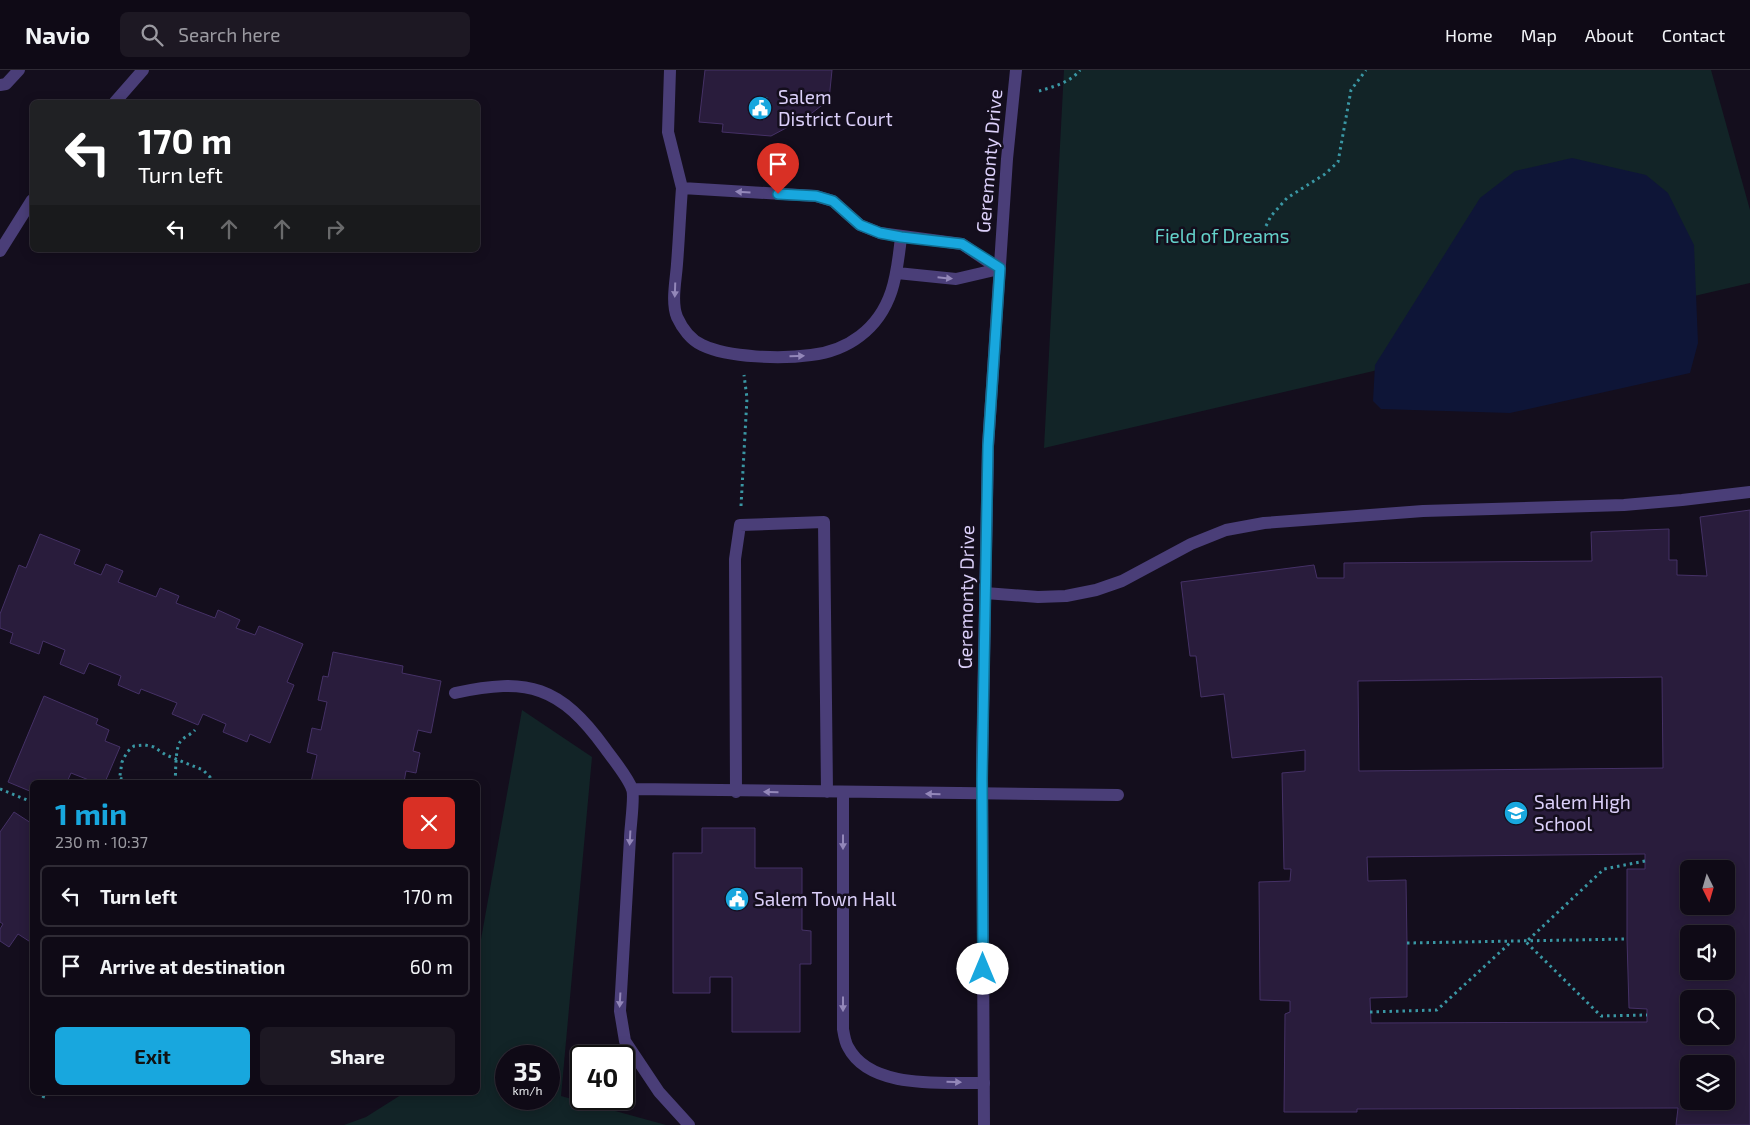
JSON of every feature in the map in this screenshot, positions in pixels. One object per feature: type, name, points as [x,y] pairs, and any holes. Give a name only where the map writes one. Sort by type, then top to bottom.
[{"type":"street","points":[[0,86],[6,84],[19,70]]},
{"type":"street","points":[[117,100],[143,70]]},
{"type":"street","points":[[670,70],[668,132],[682,188],[675,295],[676,316],[685,331],[701,345],[726,353],[767,357],[812,355],[840,348],[861,336],[876,320],[890,300],[897,273],[901,237]]},
{"type":"street","name":"Geremonty Drive","points":[[984,1125],[982,794],[988,446],[1016,70]]},
{"type":"street","points":[[682,188],[816,196],[833,201],[860,225],[880,233],[962,244],[1000,268]]},
{"type":"street","points":[[0,250],[30,203]]},
{"type":"street","points":[[897,273],[956,279],[1000,268]]},
{"type":"street","points":[[985,593],[1038,597],[1066,596],[1096,590],[1122,581],[1191,544],[1226,530],[1264,523],[1423,511],[1624,506],[1750,492]]},
{"type":"street","points":[[736,792],[735,559],[740,525],[824,522],[827,792]]},
{"type":"street","points":[[455,693],[486,686],[509,685],[549,694],[568,706],[588,724],[633,789],[620,1011],[626,1041],[659,1092],[689,1125]]},
{"type":"street","points":[[633,789],[736,792],[1118,795]]},
{"type":"street","points":[[843,793],[843,1029],[846,1046],[855,1059],[871,1070],[901,1081],[984,1083]]},
{"type":"path","points":[[1039,91],[1056,86],[1076,75],[1080,70]]},
{"type":"path","points":[[1266,226],[1271,216],[1287,198],[1325,174],[1338,162],[1351,90],[1366,70]]},
{"type":"path","points":[[740,525],[747,398]]},
{"type":"path","points":[[175,780],[177,747],[181,740],[191,735],[195,730]]},
{"type":"path","points":[[120,780],[122,762],[127,752],[134,746],[145,745],[154,747],[166,755],[203,770],[211,780]]},
{"type":"path","points":[[0,789],[30,801]]},
{"type":"path","points":[[1526,942],[1604,869],[1645,861]]},
{"type":"path","points":[[1407,944],[1627,939]]},
{"type":"path","points":[[1370,1012],[1437,1010],[1511,942]]},
{"type":"path","points":[[1526,942],[1601,1016],[1647,1016]]},
{"type":"green space","name":"Field of Dreams","points":[[1064,70],[1711,70],[1750,210],[1750,283],[1044,448]]},
{"type":"green space","points":[[522,710],[592,757],[561,1096],[570,1098],[570,1110],[612,1110],[666,1125],[344,1125],[366,1117],[401,1095],[480,1095],[480,945]]},
{"type":"water","points":[[1572,158],[1646,175],[1668,193],[1694,245],[1698,343],[1690,373],[1510,413],[1381,409],[1373,401],[1375,365],[1480,198],[1515,171]]},
{"type":"building","name":"Salem District Court","points":[[705,70],[832,70],[829,100],[808,116],[790,115],[788,127],[771,136],[722,132],[723,124],[699,122]]},
{"type":"building","name":"Salem High School","points":[[1750,510],[1750,1125],[1676,1125],[1678,1108],[1357,1109],[1357,1112],[1284,1112],[1285,1014],[1290,1012],[1290,1001],[1260,1000],[1259,882],[1290,881],[1291,869],[1284,869],[1282,773],[1305,771],[1305,750],[1232,758],[1224,694],[1201,697],[1196,656],[1190,656],[1181,582],[1314,565],[1317,578],[1344,578],[1344,563],[1592,561],[1591,532],[1669,529],[1669,560],[1677,560],[1677,575],[1707,576],[1700,517]],"holes":[[[1662,677],[1663,768],[1359,771],[1358,681]],[[1645,854],[1645,869],[1627,869],[1627,939],[1629,1008],[1647,1009],[1647,1022],[1371,1023],[1370,998],[1407,997],[1406,880],[1368,881],[1367,857]]]},
{"type":"building","points":[[40,534],[80,550],[74,564],[101,575],[106,564],[123,571],[118,582],[156,597],[160,588],[179,596],[176,603],[215,618],[218,610],[240,620],[236,628],[255,635],[259,626],[303,644],[287,682],[294,685],[270,743],[250,734],[247,742],[223,732],[226,724],[203,714],[198,725],[172,714],[177,703],[141,689],[139,694],[118,685],[121,676],[89,663],[84,674],[60,664],[65,650],[43,641],[39,654],[10,643],[13,633],[0,628],[0,614],[19,565],[26,568]]},
{"type":"building","points":[[333,652],[403,666],[402,673],[441,681],[431,733],[418,730],[413,751],[420,753],[416,773],[406,771],[404,780],[311,780],[317,755],[307,752],[312,728],[321,730],[327,702],[318,700],[323,676],[328,677]]},
{"type":"building","points":[[44,696],[98,719],[96,724],[109,730],[105,741],[120,747],[106,780],[89,780],[71,773],[68,780],[30,780],[30,791],[8,782]]},
{"type":"building","points":[[14,812],[30,822],[30,942],[18,934],[9,947],[0,941],[0,929],[3,924],[0,922],[0,832]]},
{"type":"building","name":"Salem Town Hall","points":[[702,828],[755,828],[755,868],[802,868],[802,930],[811,931],[811,964],[800,964],[800,1032],[732,1032],[732,977],[710,977],[710,993],[673,993],[673,853],[702,853]]},
{"type":"place","name":"Salem District Court","points":[[760,108]]},
{"type":"place","name":"Salem High School","points":[[1516,813]]},
{"type":"place","name":"Salem Town Hall","points":[[737,899]]},
{"type":"route","points":[[778,194],[816,196],[833,201],[860,225],[880,233],[962,244],[1000,268],[988,446],[982,779],[983,969]]}]
